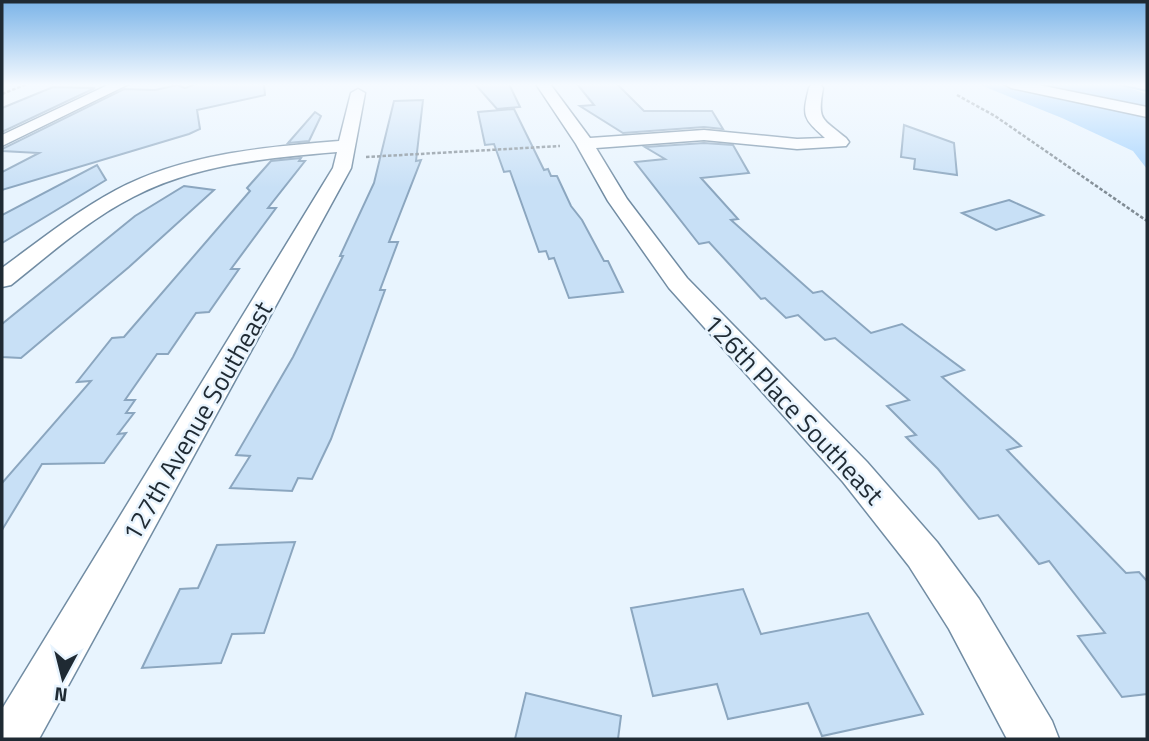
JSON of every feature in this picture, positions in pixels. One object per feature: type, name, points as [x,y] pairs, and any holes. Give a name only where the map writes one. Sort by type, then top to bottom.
[{"type":"street","points":[[2,141],[50,119]]},
{"type":"street","name":"127th Avenue Southeast","points":[[12,739],[342,168],[352,119]]},
{"type":"street","name":"126th Place Southeast","points":[[567,119],[618,201],[678,284],[855,472],[923,554],[964,614],[1034,739]]},
{"type":"street","points":[[585,144],[704,135],[797,144],[840,142],[814,119]]},
{"type":"street","points":[[2,280],[95,210],[170,173],[211,161],[256,153],[345,152]]},
{"type":"path","points":[[999,119],[1147,221]]},
{"type":"path","points":[[345,152],[585,144]]},
{"type":"shaded area","points":[[1063,119],[1147,119],[1147,169],[1133,151]]},
{"type":"building","points":[[2,119],[30,119],[2,132]]},
{"type":"building","points":[[64,119],[198,119],[200,129],[2,190],[2,172],[39,153],[2,149]]},
{"type":"building","points":[[309,119],[320,119],[309,141],[288,143]]},
{"type":"building","points":[[390,119],[421,119],[416,161],[421,160],[389,242],[398,242],[380,290],[385,290],[331,439],[312,479],[298,478],[292,491],[230,488],[250,456],[236,455],[293,357],[343,256],[340,256],[374,183]]},
{"type":"building","points":[[479,119],[519,119],[544,170],[548,169],[551,176],[557,176],[571,206],[582,220],[604,261],[608,261],[623,292],[569,298],[554,258],[549,259],[546,251],[539,252],[510,171],[504,172],[494,144],[485,145]]},
{"type":"building","points":[[600,119],[717,119],[723,129],[704,127],[623,133]]},
{"type":"building","points":[[904,125],[954,143],[957,175],[914,169],[915,159],[901,157]]},
{"type":"building","points":[[704,143],[733,145],[749,173],[701,178],[738,219],[731,220],[813,293],[822,291],[871,333],[902,324],[964,370],[942,377],[1021,446],[1007,450],[1126,573],[1139,572],[1147,581],[1147,694],[1122,697],[1078,636],[1105,633],[1049,561],[1039,564],[998,515],[979,519],[938,469],[906,437],[916,435],[887,406],[909,400],[835,338],[825,340],[798,315],[786,318],[765,298],[761,299],[709,242],[699,244],[635,162],[665,159],[645,147]]},
{"type":"building","points":[[301,158],[299,161],[305,161],[268,208],[276,208],[231,269],[239,269],[209,312],[196,313],[168,354],[157,354],[125,400],[135,400],[126,413],[134,413],[118,434],[126,433],[104,463],[42,464],[2,530],[2,483],[91,381],[77,382],[112,338],[124,337],[250,191],[247,188],[271,161]]},
{"type":"building","points":[[97,165],[106,180],[2,243],[2,215]]},
{"type":"building","points":[[184,186],[214,190],[129,267],[21,358],[2,357],[2,324],[135,216]]},
{"type":"building","points":[[1009,200],[1043,215],[996,230],[962,213]]},
{"type":"building","points":[[295,542],[264,633],[232,634],[221,663],[142,668],[180,589],[198,588],[217,545]]},
{"type":"building","points":[[743,589],[761,634],[868,613],[923,714],[822,736],[808,703],[728,719],[717,684],[653,696],[631,608]]},
{"type":"building","points":[[526,693],[621,716],[618,739],[515,739]]}]
